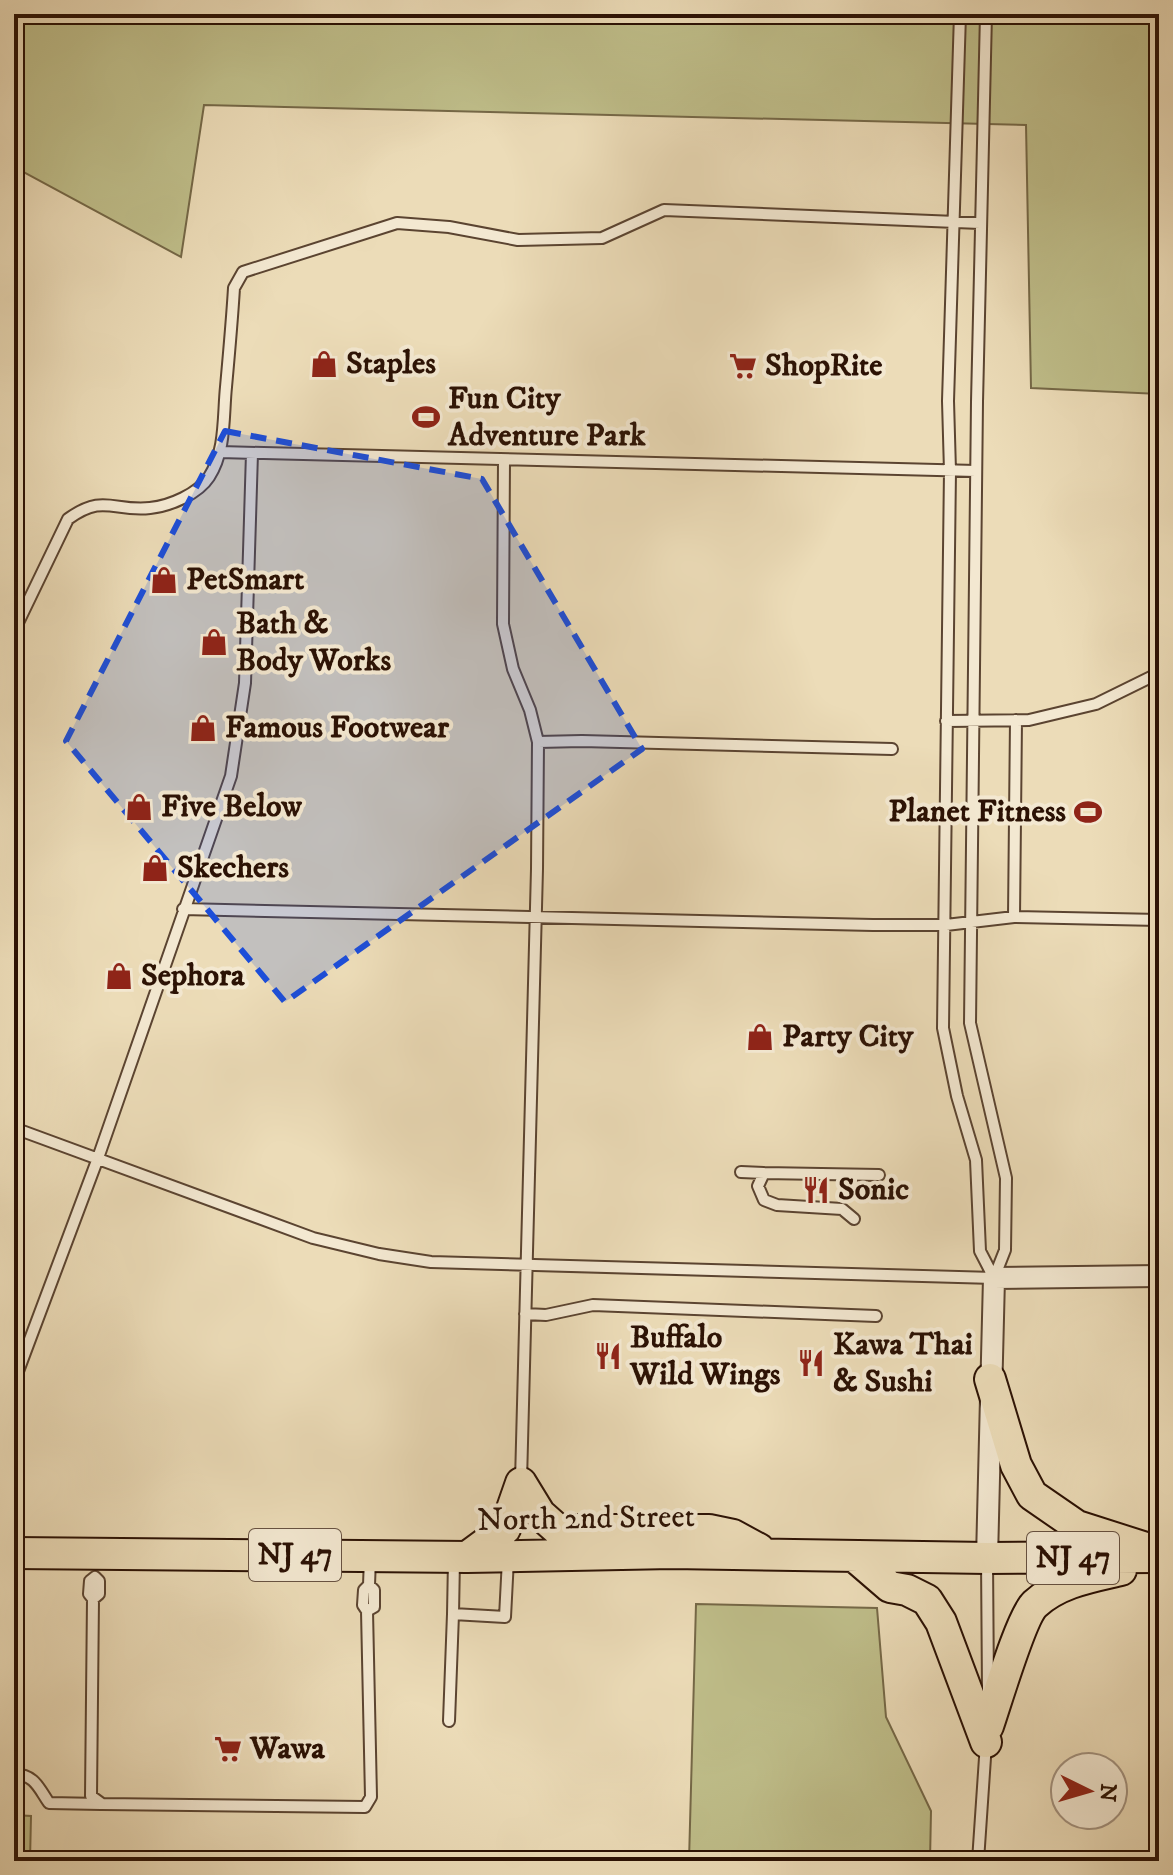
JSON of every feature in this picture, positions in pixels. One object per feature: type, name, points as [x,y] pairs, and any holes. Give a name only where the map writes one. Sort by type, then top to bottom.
[{"type":"main road","points":[[990,1379],[1016,1465],[1032,1495],[1077,1526],[1159,1557]]},
{"type":"main road","points":[[521,1483],[540,1514],[558,1530],[709,1530],[733,1535],[767,1554]]},
{"type":"main road","points":[[460,1557],[505,1529],[521,1483]]},
{"type":"main road","name":"North 2nd Street","points":[[14,1553],[370,1570],[460,1557],[672,1553],[987,1558],[1159,1557]]},
{"type":"main road","points":[[854,1556],[890,1587],[907,1590],[927,1600],[941,1622],[987,1734]]},
{"type":"main road","points":[[987,1734],[1019,1637],[1033,1605],[1070,1582],[1159,1557]]},
{"type":"street","points":[[987,1558],[994,1278],[1159,1276]]},
{"type":"lane","points":[[960,14],[948,401],[950,471],[943,1028],[957,1096],[976,1160],[980,1251],[994,1278]]},
{"type":"lane","points":[[986,14],[972,721],[970,1023],[1006,1178],[1005,1250],[994,1278]]},
{"type":"lane","points":[[14,631],[68,519],[97,503],[149,508],[175,501],[208,478],[220,452],[234,288],[243,272],[397,223],[449,227],[518,240],[602,238],[664,210],[980,223]]},
{"type":"lane","points":[[220,452],[976,471]]},
{"type":"lane","points":[[14,1382],[98,1158],[231,776],[245,683],[252,453]]},
{"type":"lane","points":[[504,460],[503,624],[513,669],[530,710],[538,742],[521,1483]]},
{"type":"lane","points":[[946,721],[1029,720],[1096,704],[1159,673]]},
{"type":"lane","points":[[1014,917],[1016,720]]},
{"type":"lane","points":[[538,742],[892,749]]},
{"type":"lane","points":[[183,909],[946,925],[1014,917],[1159,920]]},
{"type":"lane","points":[[14,1128],[313,1238],[379,1254],[431,1262],[994,1278]]},
{"type":"lane","points":[[741,1172],[879,1175]]},
{"type":"lane","points":[[764,1173],[758,1186],[764,1200],[777,1205],[842,1209],[854,1219]]},
{"type":"lane","points":[[525,1314],[546,1315],[593,1305],[876,1316]]},
{"type":"lane","points":[[449,1721],[453,1614],[460,1557]]},
{"type":"lane","points":[[453,1614],[505,1617],[508,1557]]},
{"type":"lane","points":[[978,1861],[987,1734],[987,1558]]},
{"type":"lane","points":[[14,1774],[26,1774],[37,1781],[49,1803],[365,1807],[371,1797],[367,1611],[363,1605],[370,1570]]},
{"type":"lane","points":[[93,1599],[91,1796],[102,1804]]},
{"type":"highlighted area","points":[[225,431],[482,479],[642,749],[285,1002],[66,741]]},
{"type":"shaded area","points":[[14,14],[1159,14],[1159,394],[1031,388],[1026,125],[204,105],[181,257],[14,167]]},
{"type":"shaded area","points":[[696,1604],[877,1608],[886,1717],[931,1811],[930,1861],[689,1861]]},
{"type":"shaded area","points":[[14,1815],[31,1816],[30,1861],[14,1861]]},
{"type":"place","name":"Staples","points":[[324,364]]},
{"type":"place","name":"ShopRite","points":[[743,366]]},
{"type":"place","name":"Fun City Adventure Park","points":[[426,417]]},
{"type":"place","name":"PetSmart","points":[[164,580]]},
{"type":"place","name":"Bath & Body Works","points":[[214,642]]},
{"type":"place","name":"Famous Footwear","points":[[203,728]]},
{"type":"place","name":"Five Below","points":[[139,807]]},
{"type":"place","name":"Planet Fitness","points":[[1088,812]]},
{"type":"place","name":"Skechers","points":[[155,868]]},
{"type":"place","name":"Sephora","points":[[119,976]]},
{"type":"place","name":"Party City","points":[[760,1037]]},
{"type":"place","name":"Sonic","points":[[816,1190]]},
{"type":"place","name":"Buffalo Wild Wings","points":[[608,1356]]},
{"type":"place","name":"Kawa Thai & Sushi","points":[[811,1363]]},
{"type":"place","name":"Wawa","points":[[228,1749]]}]
